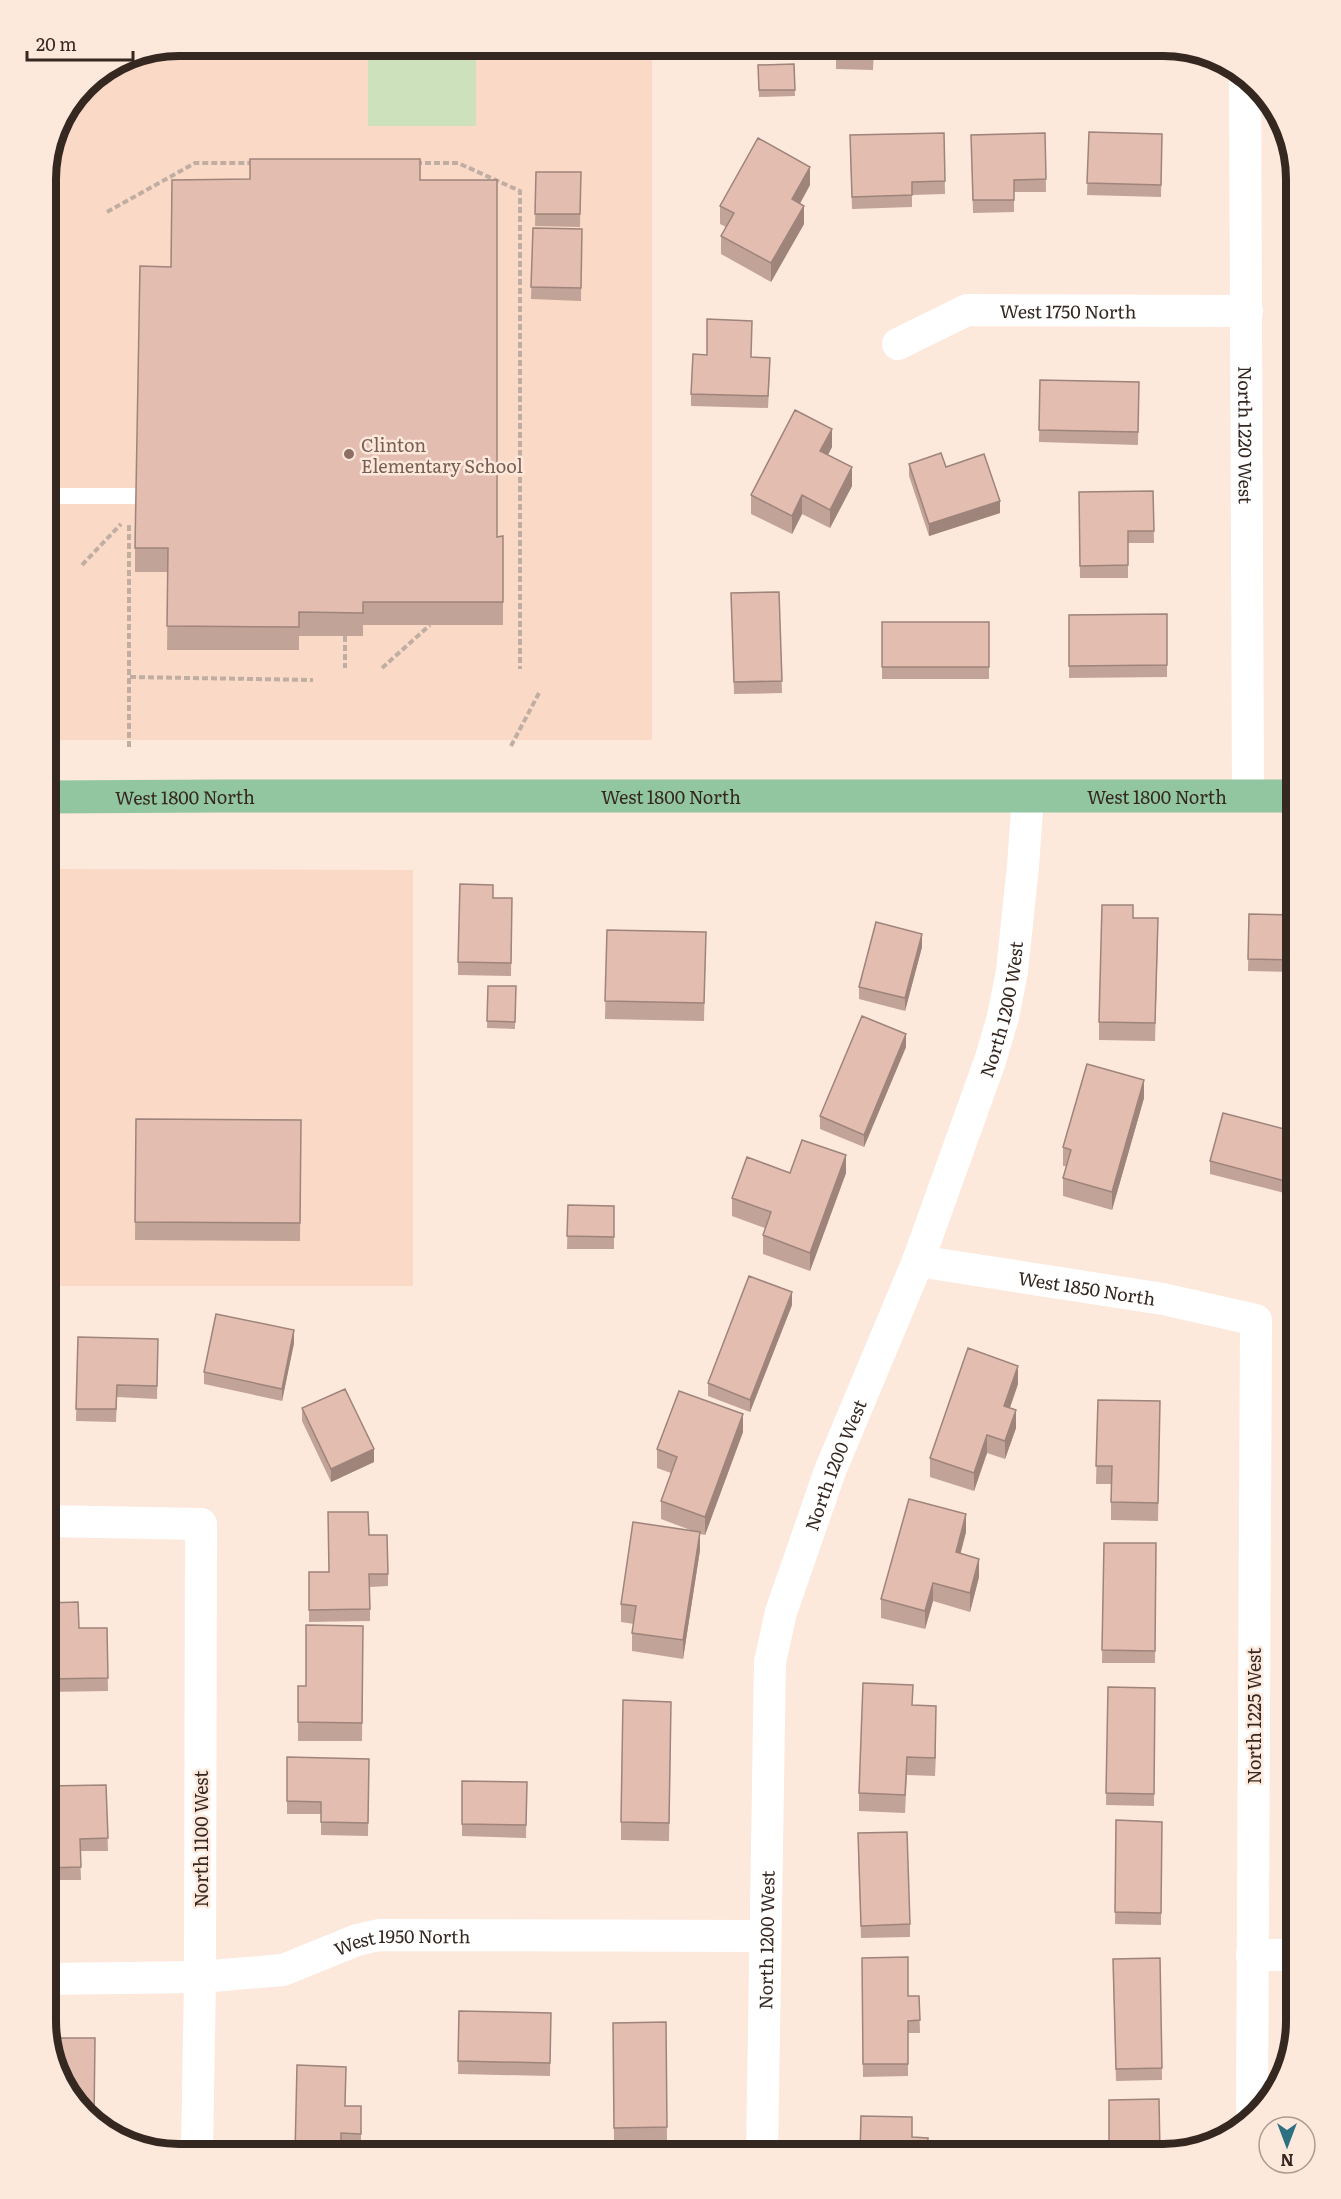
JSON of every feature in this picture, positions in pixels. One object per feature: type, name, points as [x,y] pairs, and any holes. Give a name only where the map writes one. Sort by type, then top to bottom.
[{"type":"main road","name":"West 1800 North","points":[[56,797],[1286,796]]},
{"type":"street","name":"North 1220 West","points":[[1245,87],[1248,796]]},
{"type":"street","name":"West 1750 North","points":[[898,344],[967,310],[1247,311]]},
{"type":"street","name":"North 1200 West","points":[[762,2144],[770,1662],[781,1612],[830,1471],[918,1261],[990,1061],[1003,1017],[1012,971],[1028,796]]},
{"type":"street","name":"West 1850 North","points":[[918,1261],[1163,1299],[1256,1320]]},
{"type":"street","name":"North 1225 West","points":[[1252,2105],[1256,1320]]},
{"type":"street","name":"North 1100 West","points":[[56,1521],[201,1524],[197,2143]]},
{"type":"street","name":"West 1950 North","points":[[56,1979],[200,1977],[283,1970],[357,1940],[379,1935],[765,1936]]},
{"type":"street","points":[[1252,1955],[1286,1955]]},
{"type":"lane","points":[[56,496],[135,496]]},
{"type":"path","points":[[107,212],[195,163],[255,163]]},
{"type":"path","points":[[411,163],[458,163],[520,191],[519,669]]},
{"type":"path","points":[[82,565],[129,515],[129,747]]},
{"type":"path","points":[[382,668],[430,626]]},
{"type":"path","points":[[345,636],[345,668]]},
{"type":"path","points":[[130,677],[313,680]]},
{"type":"path","points":[[511,746],[539,693]]},
{"type":"shaded area","name":"Clinton Elementary School","points":[[170,56],[652,56],[652,740],[56,740],[56,170],[62,139],[68,124],[86,97],[97,86],[131,65]]},
{"type":"shaded area","points":[[56,869],[413,870],[413,1286],[56,1286]]},
{"type":"green space","points":[[368,56],[476,56],[476,126],[368,126]]},
{"type":"building","points":[[794,64],[795,90],[759,90],[758,65]]},
{"type":"building","points":[[1089,132],[1162,134],[1161,185],[1087,183]]},
{"type":"building","points":[[944,133],[945,181],[912,182],[912,195],[852,197],[850,135]]},
{"type":"building","points":[[1045,133],[1046,179],[1014,180],[1014,200],[973,200],[971,135]]},
{"type":"building","points":[[758,138],[810,167],[792,199],[804,206],[771,263],[721,236],[734,213],[720,206]]},
{"type":"building","points":[[250,159],[420,159],[420,180],[497,180],[497,537],[503,536],[503,602],[363,602],[363,613],[299,612],[299,627],[167,626],[168,548],[135,548],[140,266],[171,267],[172,180],[250,179]]},
{"type":"building","points":[[536,172],[581,172],[580,214],[535,214]]},
{"type":"building","points":[[533,228],[582,229],[581,288],[531,287]]},
{"type":"building","points":[[707,319],[752,321],[751,357],[770,358],[768,396],[691,394],[693,354],[707,355]]},
{"type":"building","points":[[1040,380],[1139,382],[1138,432],[1039,430]]},
{"type":"building","points":[[795,410],[832,429],[820,451],[852,467],[830,510],[802,495],[792,516],[751,495]]},
{"type":"building","points":[[941,453],[946,467],[984,454],[1000,501],[929,524],[909,464]]},
{"type":"building","points":[[1153,491],[1154,531],[1128,531],[1128,565],[1080,566],[1079,492]]},
{"type":"building","points":[[779,592],[782,681],[734,682],[731,593]]},
{"type":"building","points":[[1167,614],[1167,665],[1069,666],[1069,615]]},
{"type":"building","points":[[882,622],[989,622],[989,667],[882,667]]},
{"type":"building","points":[[460,884],[493,885],[493,898],[512,898],[511,963],[458,962]]},
{"type":"building","points":[[1102,905],[1133,905],[1133,918],[1158,918],[1155,1023],[1099,1022]]},
{"type":"building","points":[[1249,914],[1286,915],[1286,960],[1248,959]]},
{"type":"building","points":[[876,922],[922,934],[905,998],[859,987]]},
{"type":"building","points":[[607,930],[706,932],[704,1003],[605,1001]]},
{"type":"building","points":[[488,986],[516,986],[515,1022],[487,1021]]},
{"type":"building","points":[[56,996],[58,996],[56,1119]]},
{"type":"building","points":[[862,1016],[906,1034],[864,1135],[820,1116]]},
{"type":"building","points":[[1087,1064],[1144,1080],[1112,1192],[1063,1178],[1071,1150],[1063,1147]]},
{"type":"building","points":[[1223,1113],[1286,1129],[1286,1181],[1210,1161]]},
{"type":"building","points":[[136,1119],[301,1120],[300,1223],[135,1222]]},
{"type":"building","points":[[802,1140],[846,1155],[810,1253],[763,1235],[771,1212],[732,1198],[747,1157],[790,1173]]},
{"type":"building","points":[[568,1205],[614,1206],[614,1237],[567,1236]]},
{"type":"building","points":[[749,1276],[792,1292],[750,1400],[708,1383]]},
{"type":"building","points":[[216,1314],[294,1330],[282,1389],[204,1372]]},
{"type":"building","points":[[78,1337],[158,1339],[157,1386],[117,1385],[116,1409],[76,1409]]},
{"type":"building","points":[[968,1348],[1018,1366],[1004,1406],[1016,1410],[1005,1441],[987,1435],[974,1473],[930,1458]]},
{"type":"building","points":[[345,1389],[374,1449],[331,1469],[302,1408]]},
{"type":"building","points":[[679,1391],[743,1414],[705,1517],[661,1501],[677,1457],[657,1449]]},
{"type":"building","points":[[1098,1400],[1160,1401],[1158,1503],[1111,1502],[1112,1466],[1096,1466]]},
{"type":"building","points":[[909,1499],[966,1514],[956,1552],[979,1559],[970,1593],[933,1583],[925,1611],[881,1599]]},
{"type":"building","points":[[328,1512],[368,1512],[369,1535],[387,1535],[388,1574],[369,1574],[370,1609],[309,1610],[309,1572],[329,1572]]},
{"type":"building","points":[[633,1522],[700,1532],[683,1640],[632,1633],[636,1606],[621,1604]]},
{"type":"building","points":[[1104,1543],[1156,1543],[1155,1651],[1102,1650]]},
{"type":"building","points":[[78,1602],[79,1628],[107,1628],[108,1678],[56,1679],[56,1603]]},
{"type":"building","points":[[306,1625],[363,1626],[362,1723],[298,1722],[298,1686],[306,1686]]},
{"type":"building","points":[[863,1683],[913,1685],[912,1705],[936,1706],[935,1758],[907,1757],[905,1795],[859,1793]]},
{"type":"building","points":[[1108,1687],[1155,1688],[1154,1794],[1106,1793]]},
{"type":"building","points":[[623,1700],[671,1702],[669,1823],[621,1822]]},
{"type":"building","points":[[287,1757],[369,1759],[368,1823],[321,1822],[321,1802],[287,1801]]},
{"type":"building","points":[[462,1781],[527,1782],[526,1825],[462,1824]]},
{"type":"building","points":[[106,1785],[108,1838],[80,1839],[81,1867],[56,1868],[56,1786]]},
{"type":"building","points":[[1116,1820],[1162,1822],[1161,1913],[1115,1912]]},
{"type":"building","points":[[907,1832],[910,1924],[861,1926],[858,1833]]},
{"type":"building","points":[[908,1957],[908,1996],[919,1996],[920,2020],[908,2021],[908,2064],[863,2064],[862,1958]]},
{"type":"building","points":[[1160,1958],[1162,2068],[1116,2069],[1113,1959]]},
{"type":"building","points":[[459,2011],[551,2013],[550,2063],[458,2061]]},
{"type":"building","points":[[666,2022],[667,2127],[614,2128],[613,2023]]},
{"type":"building","points":[[57,2038],[95,2038],[94,2110],[76,2089],[68,2075]]},
{"type":"building","points":[[297,2065],[346,2067],[345,2106],[361,2106],[361,2134],[341,2133],[341,2143],[295,2143]]},
{"type":"building","points":[[1159,2099],[1160,2144],[1109,2144],[1109,2100]]},
{"type":"building","points":[[861,2116],[912,2117],[912,2137],[928,2138],[928,2144],[860,2144]]},
{"type":"place","name":"Clinton Elementary School","points":[[349,454]]}]
